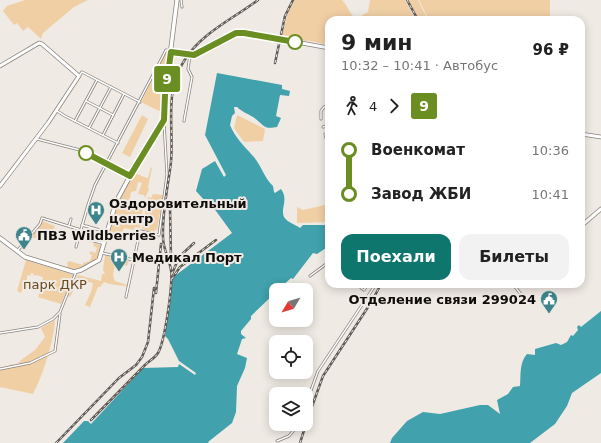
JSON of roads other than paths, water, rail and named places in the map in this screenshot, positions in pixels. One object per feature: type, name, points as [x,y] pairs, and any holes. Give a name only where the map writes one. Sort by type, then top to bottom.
[{"type":"main road","points":[[0,238],[30,259],[76,272],[98,261],[102,253],[116,202],[164,120],[165,95],[177,0]]},
{"type":"street","points":[[181,0],[182,8]]},
{"type":"street","points":[[76,247],[94,188],[166,50],[190,55],[198,53],[236,33],[251,34],[325,47]]},
{"type":"street","points":[[0,66],[39,43],[79,76]]},
{"type":"street","points":[[184,121],[192,77],[188,69],[190,55]]},
{"type":"street","points":[[0,186],[37,139],[82,72],[140,102]]},
{"type":"street","points":[[75,121],[97,80]]},
{"type":"street","points":[[90,128],[111,87]]},
{"type":"street","points":[[103,135],[124,94]]},
{"type":"street","points":[[86,101],[113,115]]},
{"type":"street","points":[[321,119],[321,111],[325,106]]},
{"type":"street","points":[[56,111],[118,143]]},
{"type":"street","points":[[126,297],[140,231],[158,235],[167,175],[164,120]]},
{"type":"street","points":[[585,134],[601,136]]},
{"type":"street","points":[[37,139],[80,150],[130,176]]},
{"type":"street","points":[[585,223],[601,209]]},
{"type":"street","points":[[17,251],[40,224],[42,218],[81,230]]},
{"type":"street","points":[[69,226],[71,219]]},
{"type":"street","points":[[82,225],[107,232]]},
{"type":"street","points":[[79,237],[104,244]]},
{"type":"street","points":[[102,253],[134,260]]},
{"type":"street","points":[[310,276],[325,265]]},
{"type":"street","points":[[0,369],[30,363],[55,351],[60,312],[76,272]]},
{"type":"street","points":[[361,288],[364,290],[365,288]]},
{"type":"street","points":[[312,387],[318,371],[373,288]]},
{"type":"street","points":[[516,288],[526,301]]},
{"type":"street","points":[[0,333],[42,326],[50,322],[60,312]]},
{"type":"street","points":[[276,441],[288,436],[293,431]]},
{"type":"water","points":[[217,73],[282,85],[282,89],[290,91],[289,96],[280,95],[276,116],[281,118],[277,127],[268,128],[264,126],[237,107],[234,107],[235,113],[232,116],[230,125],[237,137],[258,163],[267,179],[273,186],[274,192],[275,193],[281,189],[284,197],[283,214],[285,219],[300,228],[303,225],[325,225],[325,249],[317,254],[313,253],[293,279],[291,278],[286,283],[269,283],[269,299],[251,316],[251,319],[241,331],[241,334],[246,338],[242,339],[237,354],[247,358],[245,368],[237,386],[236,412],[232,423],[208,442],[209,443],[63,443],[84,421],[88,421],[91,424],[143,368],[178,367],[179,364],[195,375],[196,373],[179,361],[165,336],[172,278],[232,233],[208,200],[205,201],[196,191],[202,169],[215,161],[224,177],[226,175],[205,135]]},
{"type":"water","points":[[601,311],[601,373],[572,393],[567,406],[555,424],[530,443],[390,443],[392,438],[407,421],[423,412],[440,414],[480,405],[488,405],[500,414],[497,400],[508,394],[513,387],[520,386],[522,365],[527,354],[535,355],[535,349],[556,343],[561,345],[567,342],[571,335],[573,336],[578,330],[577,327],[579,325],[581,327]]},
{"type":"railway","points":[[91,420],[145,365],[157,355],[161,347],[171,287],[171,270],[163,241],[163,218],[172,149],[172,98],[178,73],[184,61],[199,42],[208,34],[258,0]]},
{"type":"railway","points":[[275,63],[285,16],[293,0]]},
{"type":"railway","points":[[407,0],[416,16]]},
{"type":"railway","points":[[170,208],[171,258]]},
{"type":"railway","points":[[172,279],[180,267],[216,240]]},
{"type":"railway","points":[[172,274],[179,257],[194,243]]},
{"type":"railway","points":[[156,293],[161,244]]},
{"type":"railway","points":[[56,443],[119,378],[136,365],[142,357],[148,342],[154,288]]},
{"type":"railway","points":[[313,404],[323,376],[379,288]]},
{"type":"railway","points":[[300,443],[304,431]]},
{"type":"place","name":"Оздоровительный центр","points":[[96,225]]},
{"type":"place","name":"ПВЗ Wildberries","points":[[24,250]]},
{"type":"place","name":"Медикал Порт","points":[[119,272]]},
{"type":"place","name":"Отделение связи 299024","points":[[549,314]]},
{"type":"park label","name":"парк ДКР","points":[[55,284]]}]
